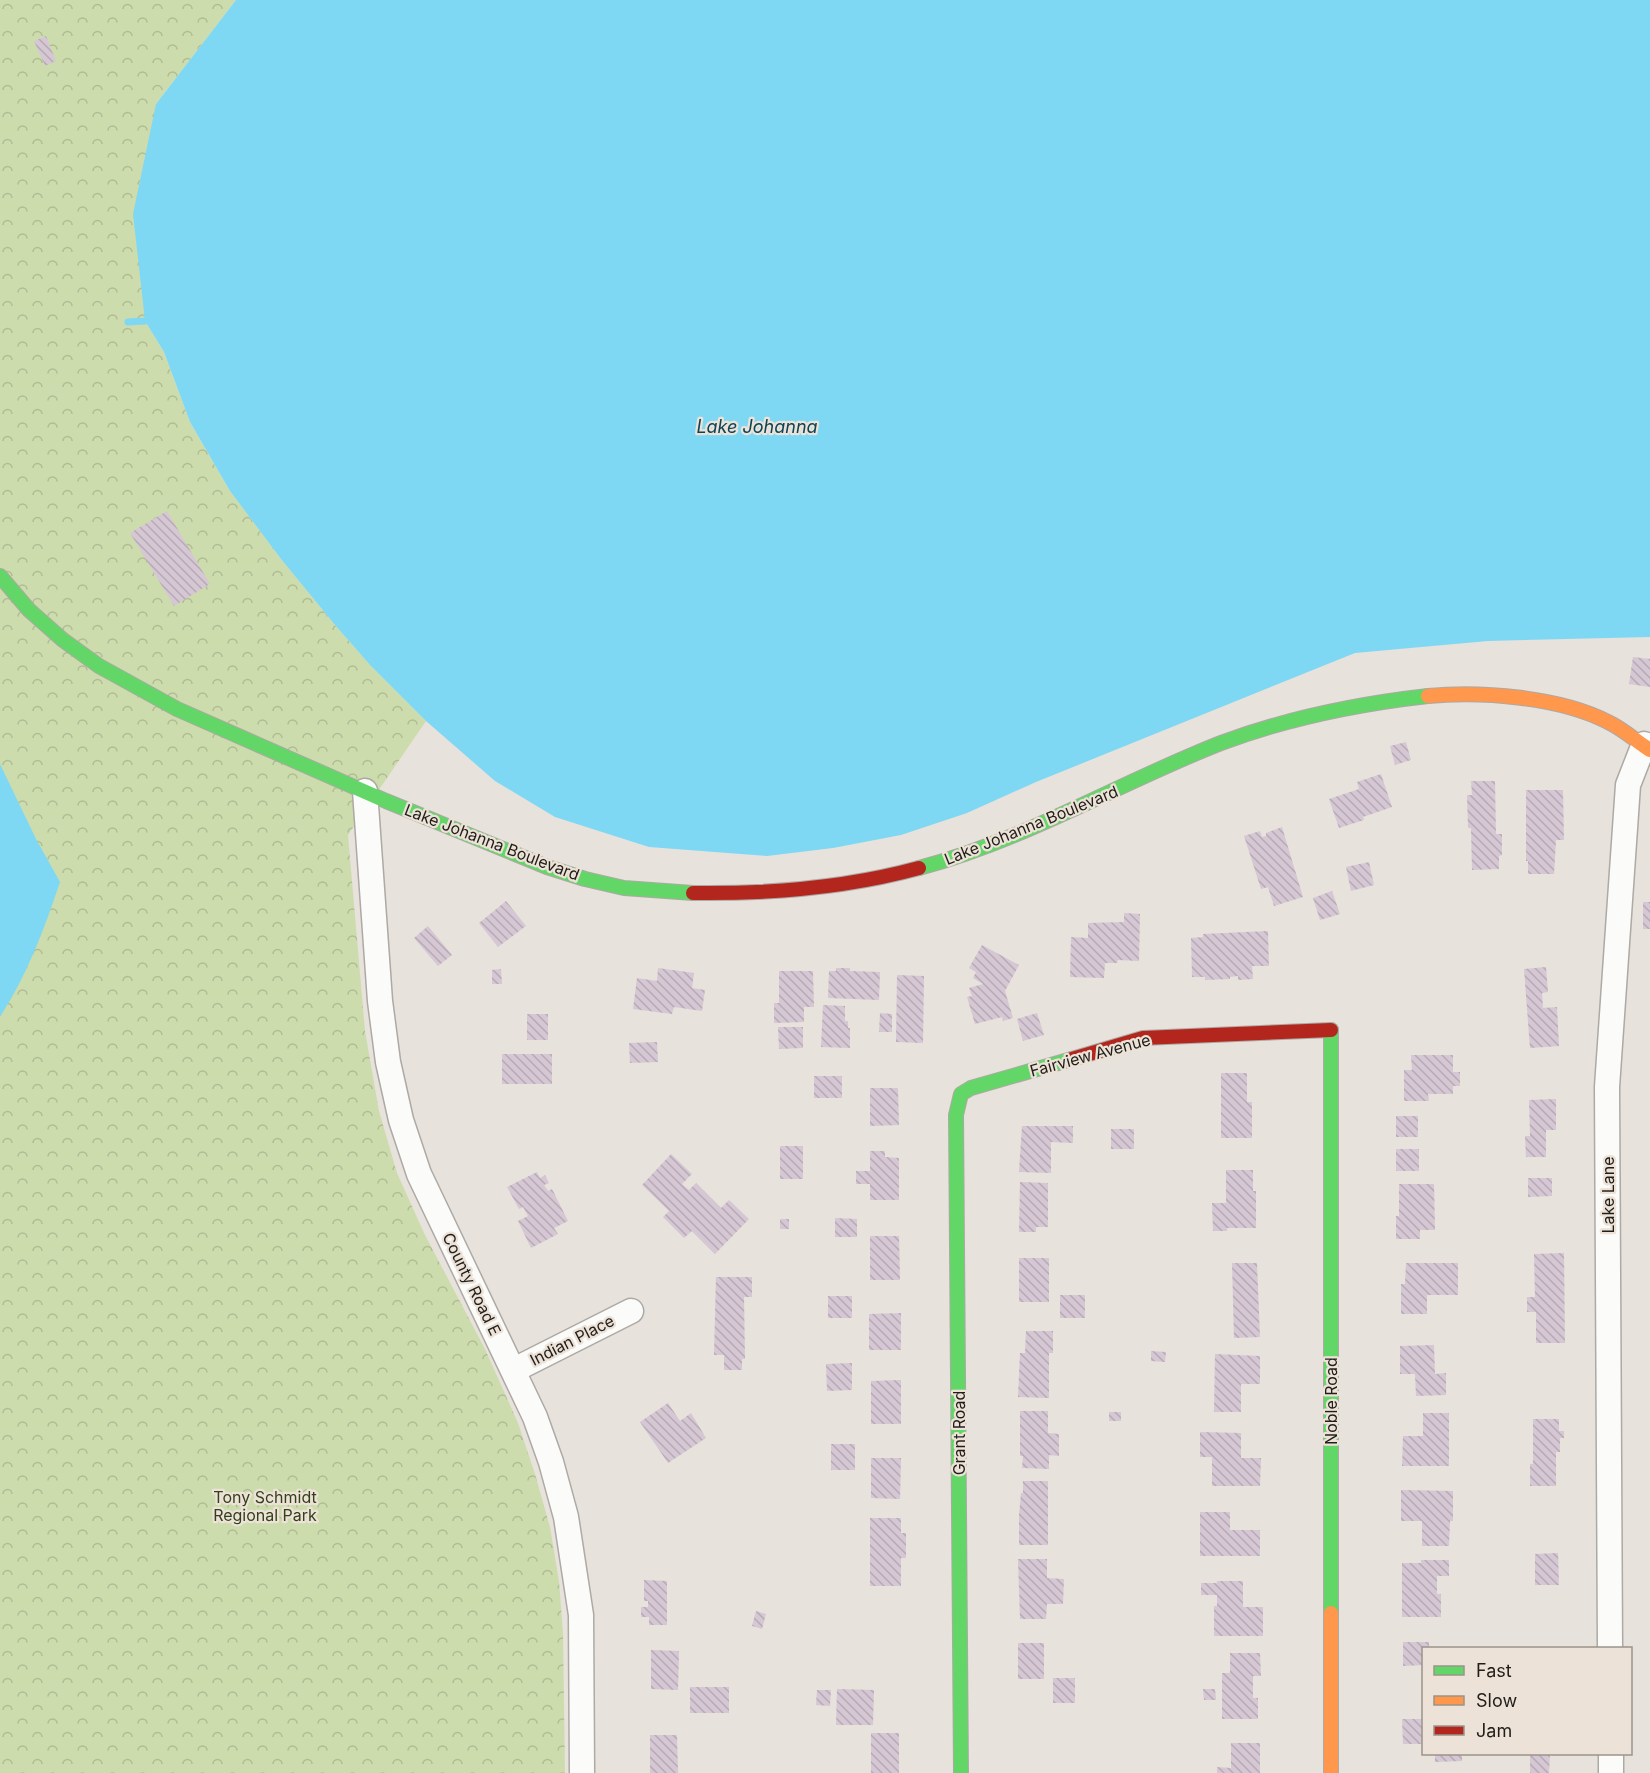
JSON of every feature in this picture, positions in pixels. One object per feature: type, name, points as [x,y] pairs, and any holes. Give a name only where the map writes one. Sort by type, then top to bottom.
[{"type":"street","name":"Lake Johanna Boulevard","points":[[0,576],[42,624],[84,657],[158,699],[364,791],[566,874],[622,887],[678,893],[732,893],[858,883],[923,868],[983,849],[1222,743],[1284,722],[1346,707],[1471,694],[1537,698],[1576,708],[1605,721],[1647,747]]},
{"type":"street","name":"Lake Lane","points":[[1610,1647],[1607,1087],[1628,785],[1647,747]]},
{"type":"street","name":"County Road E","points":[[364,791],[381,1000],[388,1062],[401,1120],[419,1174],[535,1417],[551,1462],[566,1517],[575,1565],[582,1636],[582,1773]]},
{"type":"street","name":"Fairview Avenue","points":[[961,1094],[971,1088],[1143,1038],[1331,1029]]},
{"type":"street","name":"Noble Road","points":[[1331,1029],[1332,1773]]},
{"type":"street","name":"Grant Road","points":[[961,1094],[956,1115],[961,1773]]},
{"type":"street","name":"Indian Place","points":[[514,1370],[631,1311]]},
{"type":"street","points":[[1611,1755],[1611,1773]]},
{"type":"green space","name":"Tony Schmidt Regional Park","points":[[0,0],[236,0],[156,104],[145,321],[164,352],[190,422],[230,491],[335,625],[370,665],[426,721],[348,835],[365,1031],[379,1111],[397,1173],[425,1235],[485,1349],[518,1423],[550,1527],[559,1581],[563,1633],[565,1773],[0,1773]]},
{"type":"water","name":"Lake Johanna","points":[[236,0],[1650,0],[1650,637],[1488,641],[1355,653],[1036,782],[967,813],[901,835],[833,848],[767,856],[649,847],[555,817],[495,781],[426,721],[370,665],[335,625],[230,491],[190,422],[164,352],[145,321],[133,214],[156,104]]},
{"type":"water","points":[[0,764],[36,839],[60,882],[34,952],[19,985],[0,1017]]},
{"type":"building","points":[[46,36],[56,61],[45,66],[34,41]]},
{"type":"building","points":[[167,511],[210,584],[174,606],[130,533]]},
{"type":"building","points":[[1633,657],[1650,659],[1650,687],[1629,684]]},
{"type":"building","points":[[1406,742],[1411,760],[1395,765],[1390,746]]},
{"type":"building","points":[[1381,774],[1392,807],[1339,828],[1329,799],[1359,789],[1357,782]]},
{"type":"building","points":[[1471,781],[1495,781],[1496,834],[1502,834],[1499,869],[1472,870],[1467,795],[1472,795]]},
{"type":"building","points":[[1526,790],[1563,790],[1564,840],[1556,840],[1554,874],[1528,874]]},
{"type":"building","points":[[1282,827],[1303,897],[1274,906],[1268,887],[1261,889],[1244,836],[1260,831],[1262,837]]},
{"type":"building","points":[[1369,862],[1374,885],[1351,891],[1346,867]]},
{"type":"building","points":[[1332,891],[1340,914],[1320,920],[1313,898]]},
{"type":"building","points":[[506,901],[526,926],[498,947],[479,923]]},
{"type":"building","points":[[1643,902],[1650,902],[1650,929],[1643,929]]},
{"type":"building","points":[[1124,913],[1140,914],[1139,961],[1118,960],[1117,963],[1105,963],[1104,978],[1070,977],[1071,937],[1088,938],[1088,923],[1124,922]]},
{"type":"building","points":[[428,926],[452,955],[438,966],[414,938]]},
{"type":"building","points":[[1268,931],[1269,966],[1252,966],[1253,979],[1238,980],[1238,976],[1230,977],[1230,979],[1205,980],[1205,977],[1192,977],[1191,938],[1203,937],[1203,934]]},
{"type":"building","points":[[982,945],[1019,965],[1005,991],[1013,1018],[1003,1021],[1002,1017],[975,1024],[967,997],[972,996],[969,988],[983,984],[973,978],[976,972],[969,968]]},
{"type":"building","points":[[1546,967],[1548,992],[1542,993],[1543,1008],[1557,1007],[1559,1046],[1530,1048],[1524,969]]},
{"type":"building","points":[[658,968],[694,973],[692,988],[705,990],[702,1011],[674,1007],[672,1014],[633,1009],[637,978],[657,981]]},
{"type":"building","points":[[836,968],[880,972],[879,1000],[828,998],[829,971],[836,971]]},
{"type":"building","points":[[501,969],[502,984],[492,984],[492,970]]},
{"type":"building","points":[[779,971],[813,971],[814,1007],[804,1007],[804,1022],[774,1023],[774,1003],[779,1003]]},
{"type":"building","points":[[897,975],[924,976],[923,1043],[896,1042]]},
{"type":"building","points":[[823,1005],[845,1006],[845,1021],[848,1021],[848,1028],[850,1028],[850,1048],[821,1047]]},
{"type":"building","points":[[880,1013],[892,1014],[892,1032],[879,1032]]},
{"type":"building","points":[[1037,1013],[1044,1035],[1023,1041],[1017,1019]]},
{"type":"building","points":[[527,1014],[548,1014],[548,1040],[527,1040]]},
{"type":"building","points":[[778,1027],[803,1027],[803,1048],[779,1049]]},
{"type":"building","points":[[657,1042],[658,1062],[630,1063],[629,1043]]},
{"type":"building","points":[[502,1054],[552,1054],[552,1084],[502,1084]]},
{"type":"building","points":[[1411,1055],[1453,1055],[1453,1072],[1460,1072],[1460,1086],[1453,1086],[1453,1094],[1428,1094],[1429,1101],[1404,1101],[1404,1070],[1412,1070]]},
{"type":"building","points":[[1221,1073],[1247,1073],[1247,1102],[1252,1102],[1252,1138],[1221,1138]]},
{"type":"building","points":[[814,1076],[842,1076],[842,1098],[814,1098]]},
{"type":"building","points":[[870,1088],[898,1088],[899,1125],[870,1126]]},
{"type":"building","points":[[1556,1099],[1556,1130],[1546,1130],[1546,1157],[1526,1157],[1525,1136],[1530,1136],[1529,1100]]},
{"type":"building","points":[[1396,1116],[1418,1116],[1418,1137],[1396,1137]]},
{"type":"building","points":[[1022,1126],[1073,1126],[1073,1143],[1051,1142],[1051,1173],[1019,1172]]},
{"type":"building","points":[[1111,1129],[1134,1129],[1134,1149],[1111,1149]]},
{"type":"building","points":[[780,1146],[803,1146],[803,1179],[780,1179]]},
{"type":"building","points":[[1396,1149],[1419,1149],[1419,1171],[1396,1171]]},
{"type":"building","points":[[870,1151],[885,1151],[885,1157],[899,1158],[899,1200],[870,1200],[870,1184],[856,1184],[856,1171],[870,1171]]},
{"type":"building","points":[[671,1154],[692,1174],[682,1184],[689,1190],[696,1183],[721,1208],[729,1200],[749,1219],[715,1254],[692,1231],[684,1238],[663,1217],[669,1211],[642,1185]]},
{"type":"building","points":[[1226,1170],[1253,1170],[1253,1191],[1256,1191],[1256,1228],[1227,1228],[1227,1231],[1213,1231],[1212,1203],[1226,1203]]},
{"type":"building","points":[[537,1172],[540,1178],[545,1175],[549,1183],[544,1185],[548,1191],[552,1189],[568,1221],[554,1228],[558,1234],[531,1248],[518,1221],[528,1216],[523,1207],[519,1209],[507,1187]]},
{"type":"building","points":[[1528,1178],[1552,1178],[1552,1196],[1528,1197]]},
{"type":"building","points":[[1020,1182],[1048,1183],[1048,1227],[1036,1227],[1036,1232],[1019,1232]]},
{"type":"building","points":[[1399,1184],[1434,1184],[1435,1230],[1420,1230],[1420,1239],[1396,1239]]},
{"type":"building","points":[[835,1218],[857,1219],[857,1237],[835,1237]]},
{"type":"building","points":[[780,1219],[789,1219],[789,1229],[780,1229]]},
{"type":"building","points":[[870,1236],[899,1236],[900,1280],[870,1280]]},
{"type":"building","points":[[1564,1253],[1565,1343],[1536,1343],[1536,1312],[1527,1312],[1527,1297],[1535,1297],[1534,1254]]},
{"type":"building","points":[[1019,1258],[1049,1258],[1049,1302],[1019,1302]]},
{"type":"building","points":[[1232,1263],[1257,1263],[1260,1337],[1234,1338]]},
{"type":"building","points":[[1406,1263],[1458,1263],[1458,1295],[1427,1295],[1427,1314],[1401,1314],[1401,1284],[1405,1284]]},
{"type":"building","points":[[716,1277],[752,1277],[752,1297],[744,1297],[745,1359],[742,1359],[742,1370],[724,1370],[724,1355],[714,1355]]},
{"type":"building","points":[[1060,1295],[1085,1295],[1085,1318],[1060,1318]]},
{"type":"building","points":[[828,1296],[852,1296],[852,1318],[828,1318]]},
{"type":"building","points":[[901,1313],[901,1350],[869,1350],[869,1314]]},
{"type":"building","points":[[1026,1331],[1053,1331],[1053,1353],[1049,1353],[1049,1398],[1018,1397],[1020,1353],[1025,1353]]},
{"type":"building","points":[[1434,1345],[1435,1374],[1446,1373],[1446,1395],[1416,1396],[1415,1374],[1400,1374],[1400,1346]]},
{"type":"building","points":[[1151,1351],[1166,1352],[1165,1362],[1151,1361]]},
{"type":"building","points":[[1215,1354],[1260,1356],[1260,1384],[1241,1384],[1241,1412],[1214,1412]]},
{"type":"building","points":[[852,1363],[852,1390],[827,1391],[826,1364]]},
{"type":"building","points":[[901,1380],[901,1424],[871,1424],[871,1381]]},
{"type":"building","points":[[668,1403],[680,1421],[691,1413],[706,1438],[668,1463],[640,1422]]},
{"type":"building","points":[[1020,1411],[1048,1411],[1048,1433],[1059,1434],[1059,1456],[1049,1455],[1049,1469],[1022,1468]]},
{"type":"building","points":[[1109,1412],[1121,1412],[1121,1421],[1109,1421]]},
{"type":"building","points":[[1423,1413],[1449,1413],[1449,1466],[1402,1466],[1403,1436],[1423,1436]]},
{"type":"building","points":[[1533,1419],[1559,1419],[1559,1431],[1564,1431],[1564,1438],[1560,1438],[1560,1452],[1556,1452],[1556,1486],[1530,1486],[1530,1464],[1533,1464]]},
{"type":"building","points":[[1200,1432],[1241,1433],[1241,1458],[1261,1458],[1260,1486],[1212,1486],[1212,1457],[1200,1457]]},
{"type":"building","points":[[831,1444],[855,1444],[855,1470],[831,1470]]},
{"type":"building","points":[[871,1458],[901,1458],[900,1499],[871,1498]]},
{"type":"building","points":[[1023,1481],[1048,1481],[1048,1545],[1019,1545],[1019,1515]]},
{"type":"building","points":[[1401,1490],[1453,1491],[1453,1521],[1450,1521],[1449,1546],[1422,1546],[1422,1521],[1401,1521]]},
{"type":"building","points":[[1200,1512],[1230,1512],[1230,1530],[1260,1530],[1260,1556],[1200,1556]]},
{"type":"building","points":[[870,1518],[901,1518],[901,1533],[906,1533],[906,1558],[901,1558],[901,1586],[870,1586]]},
{"type":"building","points":[[1558,1553],[1559,1585],[1535,1585],[1535,1554]]},
{"type":"building","points":[[1018,1559],[1047,1559],[1047,1578],[1064,1579],[1063,1604],[1047,1604],[1046,1619],[1020,1619]]},
{"type":"building","points":[[1421,1560],[1449,1560],[1449,1576],[1437,1576],[1437,1594],[1441,1594],[1441,1617],[1402,1617],[1402,1563],[1421,1563]]},
{"type":"building","points":[[644,1580],[667,1581],[667,1625],[649,1625],[649,1617],[641,1617],[641,1607],[648,1607],[648,1601],[644,1601]]},
{"type":"building","points":[[1217,1581],[1243,1581],[1243,1607],[1263,1607],[1263,1636],[1214,1636],[1214,1606],[1217,1606],[1217,1595],[1201,1595],[1201,1583],[1217,1583]]},
{"type":"building","points":[[756,1611],[766,1614],[762,1629],[752,1626]]},
{"type":"building","points":[[1403,1642],[1429,1642],[1429,1647],[1422,1647],[1422,1665],[1403,1666]]},
{"type":"building","points":[[1018,1643],[1044,1643],[1044,1679],[1018,1679]]},
{"type":"building","points":[[651,1650],[679,1651],[678,1690],[651,1689]]},
{"type":"building","points":[[1230,1653],[1260,1653],[1261,1676],[1253,1676],[1253,1698],[1258,1698],[1258,1719],[1222,1719],[1222,1673],[1230,1673]]},
{"type":"building","points":[[1053,1678],[1075,1678],[1075,1703],[1053,1703]]},
{"type":"building","points":[[690,1687],[729,1687],[729,1713],[690,1713]]},
{"type":"building","points":[[837,1689],[874,1690],[873,1725],[836,1725]]},
{"type":"building","points":[[1203,1689],[1215,1689],[1216,1700],[1204,1700]]},
{"type":"building","points":[[817,1690],[831,1690],[830,1706],[816,1705]]},
{"type":"building","points":[[1402,1719],[1422,1719],[1422,1744],[1403,1744]]},
{"type":"building","points":[[871,1733],[899,1733],[899,1773],[871,1773]]},
{"type":"building","points":[[650,1735],[677,1735],[678,1773],[650,1773]]},
{"type":"building","points":[[1231,1743],[1260,1743],[1260,1773],[1217,1773],[1217,1767],[1231,1768]]},
{"type":"building","points":[[1435,1755],[1462,1755],[1462,1761],[1435,1762]]},
{"type":"building","points":[[1530,1755],[1550,1755],[1549,1773],[1530,1773]]},
{"type":"waterway","points":[[128,322],[145,321]]},
{"type":"traffic: fast","points":[[0,576],[29,610],[63,640],[99,666],[177,709],[386,801],[547,867],[624,888],[693,893]]},
{"type":"traffic: fast","points":[[919,868],[1034,827],[1183,759],[1246,734],[1323,713],[1428,696]]},
{"type":"traffic: fast","points":[[1331,1030],[1331,1613]]},
{"type":"traffic: fast","points":[[961,1773],[956,1115],[961,1094],[971,1088],[1072,1059]]},
{"type":"traffic: slow","points":[[1428,696],[1496,695],[1544,701],[1589,714],[1614,725],[1650,750]]},
{"type":"traffic: slow","points":[[1331,1613],[1331,1773]]},
{"type":"traffic: jam","points":[[693,893],[779,891],[835,885],[919,868]]},
{"type":"traffic: jam","points":[[1072,1059],[1143,1038],[1331,1030]]}]
